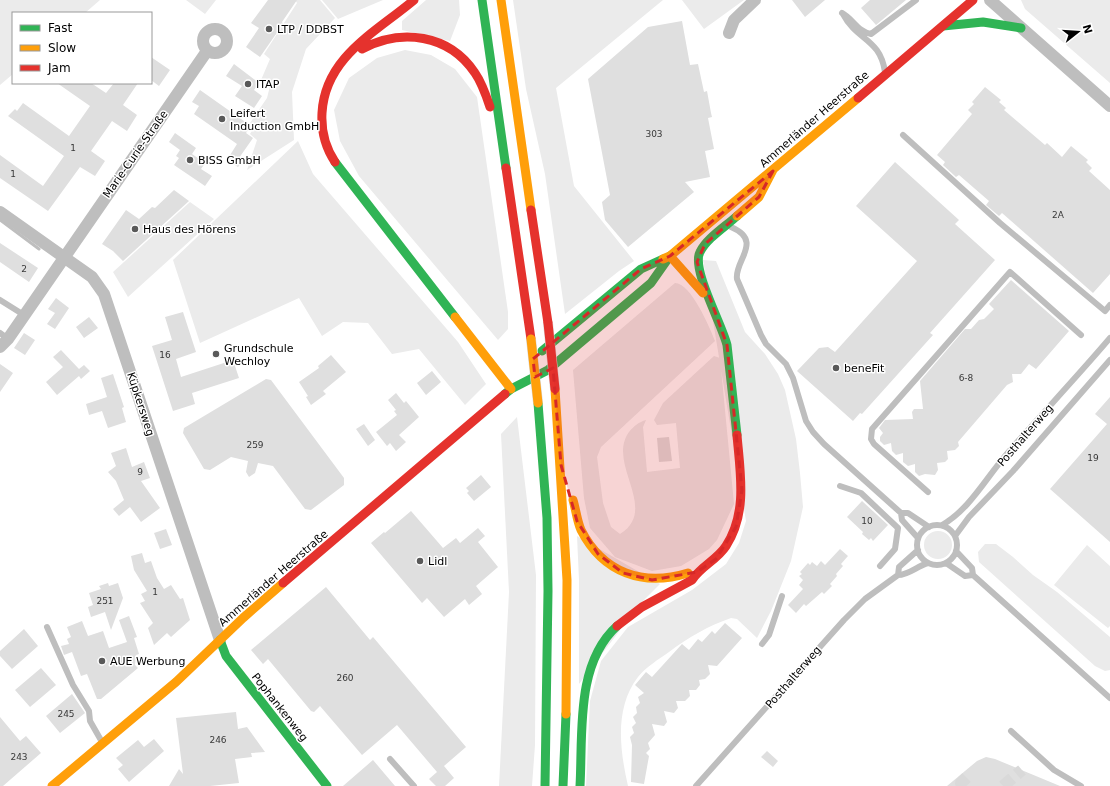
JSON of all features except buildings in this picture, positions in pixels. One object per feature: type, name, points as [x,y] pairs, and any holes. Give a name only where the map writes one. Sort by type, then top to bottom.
[{"type":"main road","points":[[414,0],[352,48],[337,68],[329,83],[322,104],[321,126],[327,148],[336,166],[511,389]]},
{"type":"main road","points":[[482,0],[531,339],[538,403],[547,518],[548,591],[545,786]]},
{"type":"main road","points":[[501,0],[548,323],[561,465],[567,582],[567,683],[563,786]]},
{"type":"main road","name":"Ammerländer Heerstraße","points":[[511,389],[548,370],[554,365],[651,283],[670,256],[973,0]]},
{"type":"main road","points":[[943,26],[983,22],[1021,28]]},
{"type":"main road","points":[[337,68],[365,46],[382,40],[401,36],[421,37],[441,43],[456,53],[472,68],[483,89],[504,149]]},
{"type":"main road","points":[[580,786],[584,688],[588,670],[595,655],[604,640],[626,618],[692,580],[697,572],[716,559],[727,545],[738,520],[742,498],[731,370],[724,333],[699,273],[698,258],[705,244],[759,197],[773,170]]},
{"type":"main road","points":[[670,256],[709,300]]},
{"type":"main road","name":"Ammerländer Heerstraße","points":[[52,786],[102,742],[176,682],[255,608],[511,389],[535,357],[641,269],[670,256]]},
{"type":"main road","points":[[561,465],[581,531],[591,547],[610,565],[631,576],[652,580],[666,579],[690,572],[697,572]]},
{"type":"main road","name":"Pophankenweg","points":[[220,640],[226,656],[327,786]]},
{"type":"street","points":[[729,32],[734,20],[755,0]]},
{"type":"street","points":[[990,0],[1110,106]]},
{"type":"street","name":"Marie-Curie-Straße","points":[[3,340],[24,316],[207,51]]},
{"type":"street","name":"Küpkersweg","points":[[0,212],[92,277],[104,294],[220,640]]},
{"type":"lane","points":[[885,74],[883,58],[872,43],[860,35],[846,21],[842,12],[847,15],[863,33],[871,34],[916,0]]},
{"type":"lane","points":[[903,136],[1000,223],[1105,311],[1110,305]]},
{"type":"lane","points":[[727,226],[738,231],[744,238],[747,247],[745,256],[738,269],[737,279],[766,344],[786,364],[793,378],[802,410],[812,432],[902,513],[908,513],[929,527],[922,531],[918,538],[918,550],[923,559],[928,562]]},
{"type":"lane","points":[[928,492],[874,444],[870,434],[872,429],[1010,272],[1081,335]]},
{"type":"lane","points":[[0,300],[24,316]]},
{"type":"lane","name":"Posthalterweg","points":[[929,527],[942,525],[951,521],[1005,456],[1109,342]]},
{"type":"lane","name":"Posthalterweg","points":[[955,536],[969,517],[1013,470],[1110,360]]},
{"type":"lane","points":[[840,486],[861,492],[898,528],[895,549],[880,566]]},
{"type":"lane","points":[[902,513],[902,520],[918,538]]},
{"type":"lane","points":[[942,525],[948,528],[955,536],[956,551],[953,557],[946,562],[965,576],[973,576]]},
{"type":"lane","name":"Posthalterweg","points":[[898,575],[899,568],[918,550]]},
{"type":"lane","points":[[956,551],[972,568],[973,576],[1110,698]]},
{"type":"lane","name":"Posthalterweg","points":[[696,786],[849,614],[898,575],[906,575],[920,565],[928,562],[934,564],[946,562]]},
{"type":"lane","points":[[762,644],[769,635],[782,596]]},
{"type":"lane","points":[[47,627],[73,685],[89,711],[90,721],[102,742]]},
{"type":"lane","points":[[1105,693],[1110,687]]},
{"type":"lane","points":[[1011,731],[1054,770],[1080,786]]},
{"type":"lane","points":[[390,759],[414,786]]},
{"type":"highlighted area","points":[[773,171],[759,197],[705,244],[697,262],[727,345],[742,490],[736,527],[716,559],[697,572],[652,580],[623,573],[598,554],[577,521],[561,465],[553,368],[535,377],[533,359],[641,269],[670,256]]},
{"type":"shaded area","points":[[0,0],[100,0],[86,12],[12,12],[12,75],[0,85]]},
{"type":"shaded area","points":[[186,0],[216,0],[205,14]]},
{"type":"shaded area","points":[[295,0],[320,0],[335,18],[306,49],[292,92],[294,140],[247,170],[257,140],[250,134],[254,127],[250,123],[267,98],[270,86],[261,80],[270,59],[264,54],[297,3]]},
{"type":"shaded area","points":[[322,0],[383,0],[338,19]]},
{"type":"shaded area","points":[[426,0],[459,0],[460,15],[450,41],[402,30],[402,21]]},
{"type":"shaded area","points":[[513,0],[663,0],[556,88],[574,186],[634,261],[619,271],[565,314],[545,174],[526,89]]},
{"type":"shaded area","points":[[682,0],[744,0],[704,29]]},
{"type":"shaded area","points":[[1021,0],[1110,0],[1110,83],[1025,9]]},
{"type":"shaded area","points":[[405,50],[431,55],[455,69],[477,97],[508,312],[508,329],[498,340],[359,176],[340,141],[334,110],[349,78],[377,58]]},
{"type":"shaded area","points":[[298,141],[313,174],[458,342],[486,384],[465,405],[419,349],[392,354],[368,323],[343,322],[322,336],[299,298],[200,343],[173,260]]},
{"type":"shaded area","points":[[190,202],[214,219],[128,297],[113,272]]},
{"type":"shaded area","points":[[703,260],[716,261],[745,332],[765,354],[778,374],[785,390],[796,439],[803,507],[791,561],[771,611],[757,638],[737,619],[731,618],[707,628],[691,637],[641,673],[630,689],[622,716],[621,744],[628,786],[586,786],[590,701],[601,661],[628,627],[692,590],[726,564],[739,543],[746,521]]},
{"type":"shaded area","points":[[675,283],[681,285],[687,290],[693,298],[699,307],[715,341],[601,447],[597,457],[603,503],[611,527],[620,534],[631,524],[635,512],[634,499],[624,458],[624,445],[629,432],[641,422],[646,420],[643,427],[647,472],[680,468],[676,423],[657,425],[654,420],[663,403],[714,356],[720,358],[734,504],[717,540],[709,549],[681,566],[652,571],[615,557],[590,528],[584,498],[573,370]]},
{"type":"shaded area","points":[[517,417],[536,575],[535,745],[532,786],[499,786],[509,592],[501,434]]},
{"type":"shaded area","points":[[938,531],[948,535],[952,545],[948,555],[938,559],[928,555],[924,545],[928,535]]},
{"type":"shaded area","points":[[577,536],[660,584],[640,604],[579,684],[579,580]]},
{"type":"shaded area","points":[[985,544],[996,544],[1033,575],[1057,592],[1110,637],[1110,670],[1105,671],[1095,666],[979,562],[978,552]]},
{"type":"shaded area","points":[[1087,545],[1110,566],[1110,626],[1108,628],[1054,585]]},
{"type":"waterway","points":[[0,220],[39,249]]},
{"type":"tunnel","points":[[1003,786],[1022,770]]},
{"type":"tunnel","points":[[964,786],[961,783],[968,776]]},
{"type":"traffic: fast","points":[[482,0],[506,168]]},
{"type":"traffic: fast","points":[[943,26],[983,22],[1021,28]]},
{"type":"traffic: fast","points":[[335,162],[455,317]]},
{"type":"traffic: fast","points":[[737,216],[707,242],[700,252],[698,260],[703,283],[727,345],[737,435]]},
{"type":"traffic: fast","points":[[505,394],[511,389],[548,370],[651,283],[670,256]]},
{"type":"traffic: fast","points":[[542,351],[641,269],[663,259]]},
{"type":"traffic: fast","points":[[538,403],[547,518],[548,591],[545,786]]},
{"type":"traffic: fast","points":[[580,786],[582,723],[588,680],[594,660],[603,642],[617,626]]},
{"type":"traffic: fast","points":[[220,640],[226,656],[327,786]]},
{"type":"traffic: fast","points":[[563,786],[566,714]]},
{"type":"traffic: slow","points":[[501,0],[531,210]]},
{"type":"traffic: slow","points":[[663,259],[670,256],[858,98]]},
{"type":"traffic: slow","points":[[737,216],[759,197],[773,170]]},
{"type":"traffic: slow","points":[[670,256],[703,293]]},
{"type":"traffic: slow","points":[[455,317],[511,389]]},
{"type":"traffic: slow","points":[[531,339],[538,403]]},
{"type":"traffic: slow","points":[[555,389],[567,580],[566,714]]},
{"type":"traffic: slow","points":[[573,500],[578,523],[590,545],[601,557],[613,566],[626,573],[640,577],[671,577],[688,573]]},
{"type":"traffic: slow","points":[[52,786],[176,682],[243,618],[283,583]]},
{"type":"traffic: jam","points":[[335,162],[326,145],[322,120],[325,93],[332,76],[342,61],[369,35],[414,0]]},
{"type":"traffic: jam","points":[[858,98],[973,0]]},
{"type":"traffic: jam","points":[[362,49],[377,42],[392,38],[423,38],[438,43],[452,50],[464,60],[475,73],[482,85],[490,107]]},
{"type":"traffic: jam","points":[[506,168],[531,339]]},
{"type":"traffic: jam","points":[[531,210],[548,323]]},
{"type":"traffic: jam","points":[[548,323],[555,389]]},
{"type":"traffic: jam","points":[[283,583],[505,394]]},
{"type":"traffic: jam","points":[[617,626],[642,607],[692,580],[726,546],[733,533],[740,506],[741,477],[737,435]]},
{"type":"place","name":"LTP / DDBST","points":[[269,29]]},
{"type":"place","name":"ITAP","points":[[248,84]]},
{"type":"place","name":"Leifert Induction GmbH","points":[[222,119]]},
{"type":"place","name":"BISS GmbH","points":[[190,160]]},
{"type":"place","name":"Haus des Hörens","points":[[135,229]]},
{"type":"place","name":"Grundschule Wechloy","points":[[216,354]]},
{"type":"place","name":"beneFit","points":[[836,368]]},
{"type":"place","name":"Lidl","points":[[420,561]]},
{"type":"place","name":"AUE Werbung","points":[[102,661]]}]
